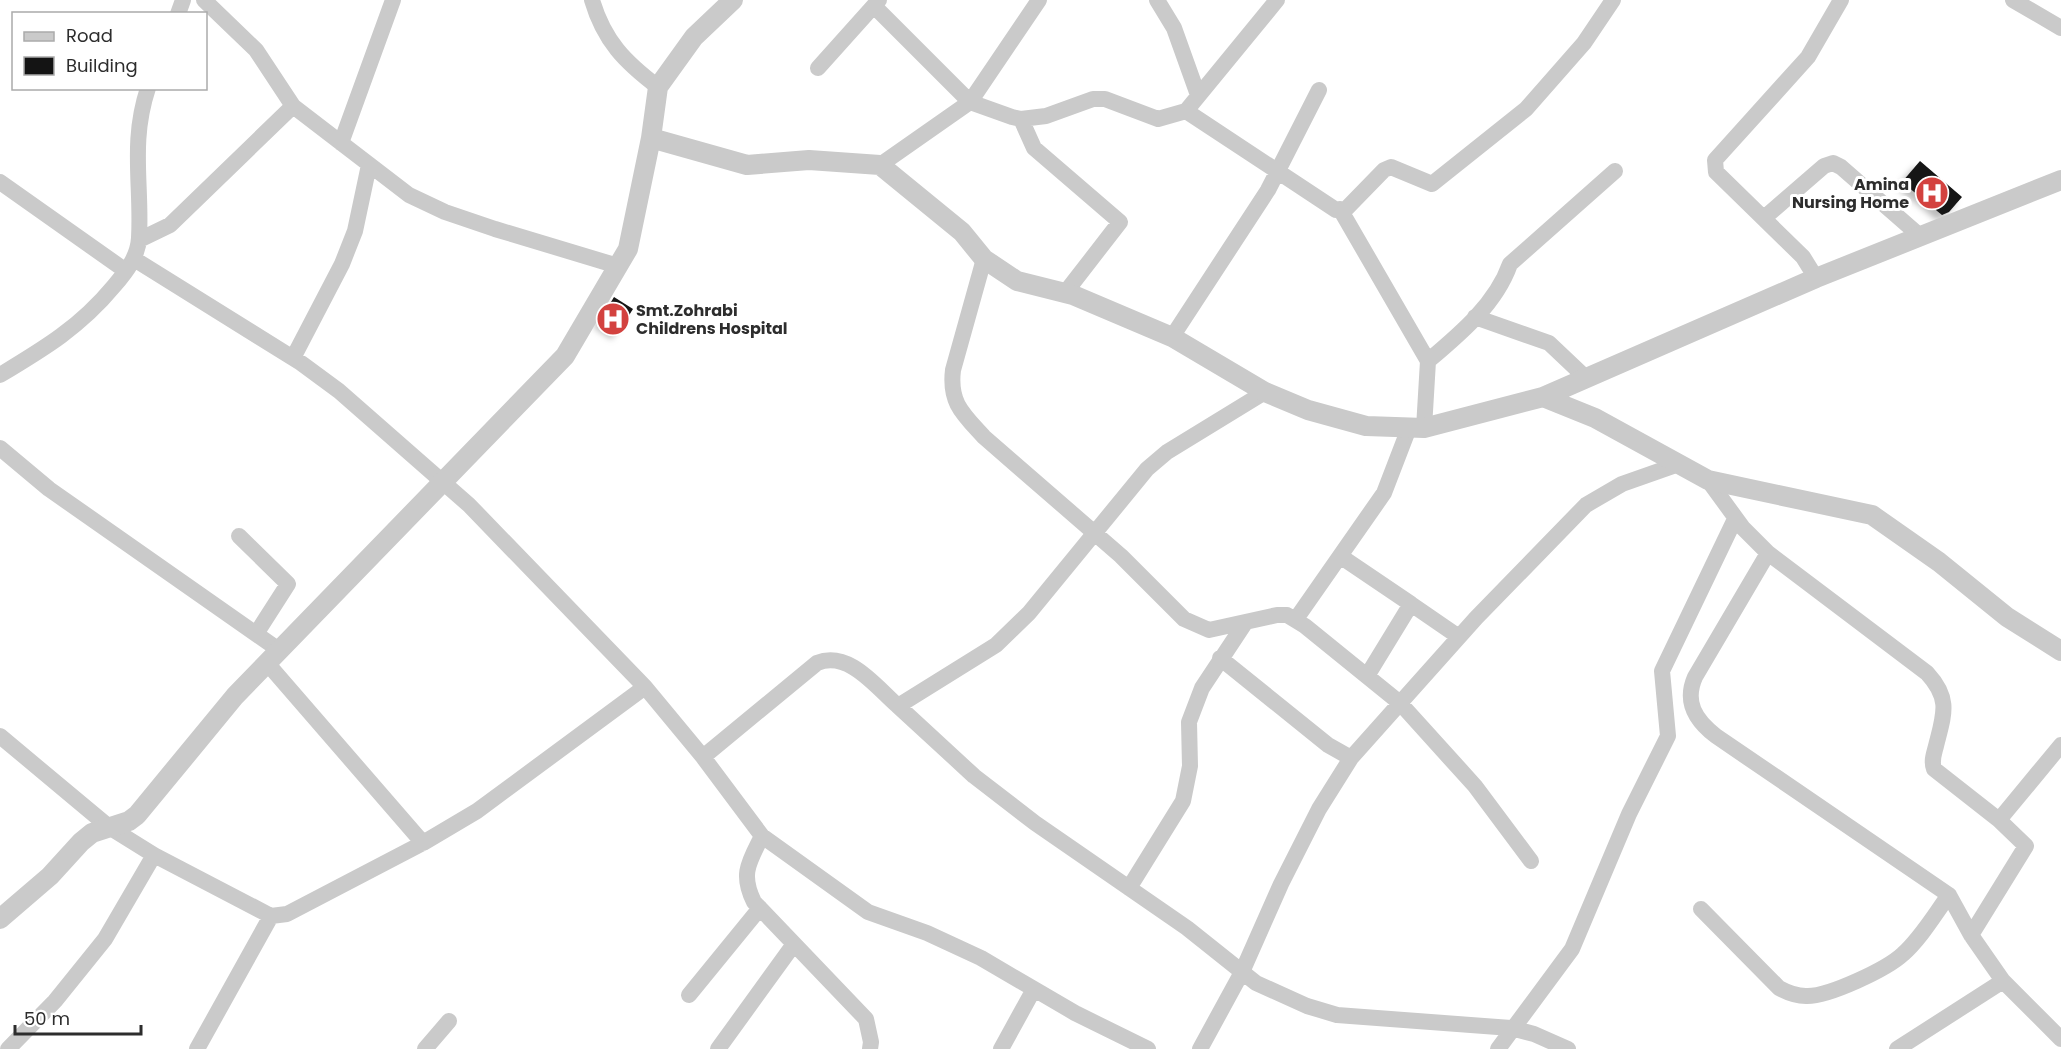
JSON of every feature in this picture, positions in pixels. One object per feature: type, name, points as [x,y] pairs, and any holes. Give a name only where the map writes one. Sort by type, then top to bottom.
[{"type":"street","points":[[204,0],[256,50],[293,106],[410,195],[445,212],[618,266]]},
{"type":"street","points":[[341,143],[393,0]]},
{"type":"street","points":[[592,0],[596,15],[615,48],[627,63],[658,87]]},
{"type":"street","points":[[0,919],[50,876],[92,833],[129,821],[137,814],[235,696],[565,356],[628,249],[651,138],[658,87],[694,38],[733,0]]},
{"type":"street","points":[[879,165],[970,102],[1039,0]]},
{"type":"street","points":[[1156,0],[1174,28],[1198,95]]},
{"type":"street","points":[[818,68],[876,3],[970,102],[1021,119],[1046,116],[1093,99],[1117,102],[1158,119],[1185,111],[1277,0]]},
{"type":"street","points":[[1185,111],[1277,169],[1325,204],[1346,209],[1384,170],[1391,167],[1432,184],[1526,109],[1584,43],[1613,0]]},
{"type":"street","points":[[1816,278],[1803,257],[1716,172],[1715,160],[1808,57],[1841,0]]},
{"type":"street","points":[[2013,0],[2061,28]]},
{"type":"street","points":[[0,375],[63,337],[92,312],[130,265],[139,240],[135,154],[148,90]]},
{"type":"street","points":[[1172,338],[1253,214],[1318,90]]},
{"type":"street","points":[[139,240],[170,225],[293,106]]},
{"type":"street","points":[[1021,119],[1034,148],[1120,222],[1065,293]]},
{"type":"street","points":[[651,138],[747,165],[809,160],[879,165],[962,232],[984,258],[1017,281],[1065,293],[1172,338],[1265,392],[1308,410],[1366,426],[1417,428],[1543,397],[1816,278],[2061,180]]},
{"type":"street","points":[[1764,218],[1824,165],[1833,163],[1841,167],[1920,236]]},
{"type":"street","points":[[293,358],[342,264],[354,231],[369,165]]},
{"type":"street","points":[[1296,619],[1384,493],[1417,428],[1428,362],[1475,317],[1503,284],[1510,264],[1615,171]]},
{"type":"street","points":[[0,182],[130,265],[293,358],[339,390],[469,505],[645,687],[704,757],[762,836],[868,912],[927,933],[981,958],[1034,989],[1148,1049]]},
{"type":"street","points":[[1340,209],[1428,362]]},
{"type":"street","points":[[984,258],[953,370],[951,389],[955,400],[984,437],[1121,556],[1166,602],[1191,623],[1209,630],[1277,615],[1296,619],[1400,703],[1475,786],[1531,861]]},
{"type":"street","points":[[1475,317],[1549,343],[1586,378]]},
{"type":"street","points":[[898,706],[996,645],[1029,613],[1093,533],[1154,463],[1265,392]]},
{"type":"street","points":[[1543,397],[1595,418],[1676,465],[1708,480],[1872,515],[1940,562],[2007,617],[2061,651]]},
{"type":"street","points":[[0,448],[49,489],[256,634],[423,843]]},
{"type":"street","points":[[1200,1049],[1242,972],[1281,884],[1318,809],[1351,758],[1459,637],[1586,505],[1622,484],[1676,465]]},
{"type":"street","points":[[1708,480],[1735,519],[1768,553],[1927,673],[1938,685],[1943,695],[1945,710],[1933,758],[1934,769],[1999,820],[2026,846],[1971,935]]},
{"type":"street","points":[[1498,1049],[1511,1028],[1572,949],[1629,814],[1668,736],[1662,671],[1735,519]]},
{"type":"street","points":[[239,536],[288,584],[256,634]]},
{"type":"street","points":[[1768,553],[1695,677],[1689,699],[1696,718],[1716,736],[1949,895],[1971,935],[2003,981],[2061,1039]]},
{"type":"street","points":[[1340,556],[1459,637]]},
{"type":"street","points":[[1367,676],[1411,604]]},
{"type":"street","points":[[1129,888],[1183,801],[1190,766],[1189,722],[1202,688],[1245,623]]},
{"type":"street","points":[[704,757],[817,663],[827,658],[836,658],[849,664],[974,776],[1035,824],[1187,928],[1256,982],[1308,1006],[1337,1015],[1511,1028],[1534,1034],[1568,1049]]},
{"type":"street","points":[[1220,658],[1328,746],[1351,758]]},
{"type":"street","points":[[0,736],[109,827],[154,855],[271,916],[287,914],[423,843],[477,811],[645,687]]},
{"type":"street","points":[[1999,820],[2061,745]]},
{"type":"street","points":[[762,836],[746,869],[748,890],[760,908],[866,1019],[871,1042],[870,1049]]},
{"type":"street","points":[[8,1049],[54,1001],[105,939],[154,855]]},
{"type":"street","points":[[1701,909],[1779,988],[1793,995],[1807,996],[1822,994],[1888,966],[1915,941],[1949,895]]},
{"type":"street","points":[[689,995],[760,908]]},
{"type":"street","points":[[197,1049],[271,916]]},
{"type":"street","points":[[718,1049],[794,944]]},
{"type":"street","points":[[1897,1049],[2003,981]]},
{"type":"street","points":[[1001,1049],[1034,989]]},
{"type":"street","points":[[425,1049],[449,1021]]},
{"type":"street","points":[[0,1045],[4,1049]]},
{"type":"building","points":[[1920,161],[1962,197],[1949,212],[1942,215],[1902,182]]},
{"type":"building","points":[[614,297],[633,309],[617,334],[599,322]]},
{"type":"place","name":"Amina Nursing Home","points":[[1932,193]]},
{"type":"place","name":"Smt.Zohrabi Childrens Hospital","points":[[613,319]]}]
